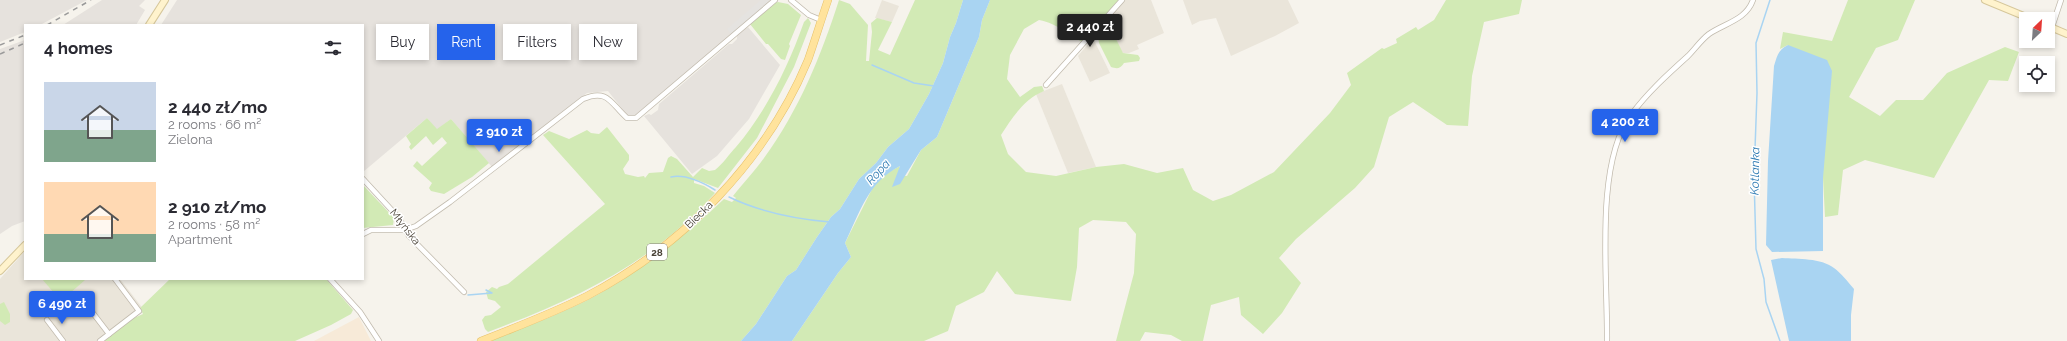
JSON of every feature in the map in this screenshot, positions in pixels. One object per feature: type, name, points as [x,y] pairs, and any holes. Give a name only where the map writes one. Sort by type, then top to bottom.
[{"type":"main road","name":"Biecka","points":[[481,341],[565,306],[610,283],[651,256],[687,228],[743,168],[772,127],[808,60],[828,0]]},
{"type":"street","points":[[150,24],[165,0]]},
{"type":"street","points":[[364,234],[371,230],[405,230],[416,226],[450,202],[583,99],[593,96],[602,96],[614,102],[627,118],[636,118],[775,0]]},
{"type":"street","points":[[791,0],[809,15],[821,20]]},
{"type":"street","points":[[1046,85],[1122,0]]},
{"type":"street","points":[[1606,341],[1605,259],[1607,203],[1610,172],[1615,145],[1630,115],[1658,85],[1708,34],[1741,17],[1750,10],[1753,0]]},
{"type":"street","points":[[1985,0],[2019,14]]},
{"type":"street","points":[[2055,15],[2061,0]]},
{"type":"street","points":[[2055,29],[2067,34]]},
{"type":"street","name":"Młyńska","points":[[364,180],[399,218],[405,230],[464,292]]},
{"type":"street","points":[[0,271],[24,246]]},
{"type":"street","points":[[100,341],[139,311],[116,280]]},
{"type":"street","points":[[331,280],[360,312],[379,341]]},
{"type":"street","points":[[79,295],[109,334]]},
{"type":"street","points":[[47,320],[63,341]]},
{"type":"shaded area","points":[[0,0],[87,0],[42,24],[24,24],[24,32],[0,42]]},
{"type":"shaded area","points":[[102,0],[145,0],[139,6],[145,10],[137,24],[65,24]]},
{"type":"shaded area","points":[[177,0],[772,0],[634,117],[627,115],[608,91],[587,93],[492,167],[451,119],[437,130],[427,118],[364,171],[364,24],[162,24]]},
{"type":"shaded area","points":[[761,0],[775,0],[733,36],[727,29]]},
{"type":"shaded area","points":[[882,0],[899,6],[892,22],[875,18]]},
{"type":"shaded area","points":[[1123,0],[1151,0],[1164,33],[1137,45],[1139,49],[1129,53],[1123,53],[1118,47],[1115,37],[1105,30],[1103,23]]},
{"type":"shaded area","points":[[1183,0],[1288,0],[1299,23],[1275,36],[1231,56],[1216,18],[1200,21],[1192,25]]},
{"type":"shaded area","points":[[748,27],[780,65],[749,119],[717,156],[692,174],[644,116],[649,114],[651,115],[658,110],[659,104],[729,44],[732,44],[737,39],[737,35]]},
{"type":"shaded area","points":[[1093,38],[1110,73],[1090,82],[1078,56]]},
{"type":"shaded area","points":[[24,40],[24,221],[12,226],[0,234],[0,49]]},
{"type":"shaded area","points":[[1062,84],[1096,167],[1068,173],[1036,94]]},
{"type":"shaded area","points":[[24,252],[24,280],[121,280],[144,310],[103,341],[0,341],[0,279]]},
{"type":"shaded area","points":[[359,317],[371,341],[314,341]]},
{"type":"green space","points":[[839,0],[850,4],[868,25],[866,61],[869,61],[872,32],[871,23],[877,18],[892,22],[878,50],[890,55],[915,0],[963,0],[943,63],[929,94],[909,129],[888,147],[876,163],[859,179],[840,209],[831,217],[817,237],[796,270],[787,276],[756,324],[741,341],[491,341],[567,310],[597,295],[656,257],[684,235],[724,199],[732,202],[736,198],[733,196],[777,140],[788,121],[817,62]]},
{"type":"green space","points":[[990,0],[1119,0],[1083,42],[1052,24],[1039,20],[1024,29],[1010,55],[1007,79],[1020,97],[1034,87],[1042,86],[1044,91],[1037,94],[1025,104],[1014,116],[1001,135],[1008,154],[1026,172],[1056,176],[1096,167],[1124,164],[1157,173],[1183,168],[1193,190],[1213,201],[1231,195],[1274,172],[1330,113],[1351,85],[1347,73],[1382,48],[1384,49],[1397,43],[1396,39],[1416,27],[1418,30],[1434,20],[1446,0],[1522,0],[1519,14],[1484,22],[1472,76],[1468,126],[1447,125],[1413,102],[1389,117],[1374,167],[1355,188],[1296,239],[1279,258],[1301,283],[1282,313],[1263,334],[1241,315],[1239,297],[1211,305],[1203,341],[1182,341],[1171,335],[1145,332],[1140,341],[1116,341],[1134,273],[1136,234],[1126,222],[1093,220],[1079,228],[1077,267],[1071,301],[1015,294],[997,271],[984,292],[956,306],[948,331],[924,341],[792,341],[838,273],[851,257],[845,243],[872,189],[885,174],[900,166],[898,175],[907,176],[921,150],[937,137],[979,37],[982,20]]},
{"type":"green space","points":[[1848,0],[1915,0],[1898,40],[1876,48],[1849,97],[1880,116],[1896,100],[1923,100],[1947,73],[2005,47],[2019,52],[2008,81],[1989,80],[1934,178],[1865,160],[1843,170],[1838,215],[1825,217],[1823,178],[1788,45],[1780,49],[1783,32],[1832,41]]},
{"type":"green space","points":[[778,2],[788,4],[801,15],[789,44],[790,46],[785,60],[781,59],[768,44],[766,44],[750,24],[774,3]]},
{"type":"green space","points":[[808,18],[811,23],[794,67],[757,138],[718,188],[694,179],[694,183],[704,186],[715,193],[690,218],[665,240],[610,277],[552,306],[488,332],[485,329],[482,320],[485,316],[491,315],[501,307],[495,301],[488,299],[486,292],[492,287],[497,289],[508,284],[605,204],[543,135],[549,131],[569,139],[587,130],[591,133],[599,134],[607,127],[629,155],[629,160],[623,169],[625,174],[638,177],[644,176],[645,178],[649,173],[663,172],[668,158],[671,156],[677,159],[693,177],[702,168],[709,171],[715,170],[747,133],[767,103],[784,72],[804,22]]},
{"type":"green space","points":[[1103,23],[1105,30],[1113,33],[1123,53],[1138,55],[1140,58],[1139,61],[1124,63],[1118,68],[1111,67],[1099,43],[1097,30]]},
{"type":"green space","points":[[427,118],[437,129],[451,119],[489,163],[472,177],[444,194],[431,191],[429,188],[432,183],[413,166],[417,161],[422,166],[447,143],[442,137],[433,145],[426,136],[411,150],[409,147],[411,144],[406,136]]},
{"type":"green space","points":[[364,186],[394,218],[393,225],[364,228]]},
{"type":"green space","points":[[43,280],[85,280],[61,301]]},
{"type":"green space","points":[[169,280],[327,280],[353,310],[351,314],[331,325],[295,341],[103,341],[134,318],[143,314],[140,308]]},
{"type":"green space","points":[[4,302],[10,314],[10,322],[5,325],[0,321],[0,304]]},
{"type":"water","name":"Ropa","points":[[963,0],[990,0],[982,20],[979,37],[937,137],[921,150],[900,184],[892,187],[900,166],[880,180],[872,189],[845,243],[851,257],[838,273],[792,341],[741,341],[756,324],[787,276],[796,270],[817,237],[831,217],[840,209],[859,179],[876,163],[888,147],[909,129],[929,94],[943,63]]},
{"type":"water","points":[[1788,45],[1827,60],[1832,71],[1823,178],[1823,251],[1772,252],[1766,245],[1768,161],[1774,66],[1780,51]]},
{"type":"water","points":[[1782,258],[1823,262],[1839,272],[1854,289],[1851,315],[1851,341],[1789,341],[1771,260]]},
{"type":"waterway","name":"Kotlanka","points":[[1770,0],[1756,43],[1757,93],[1754,177],[1756,249],[1764,279],[1766,302],[1780,341]]},
{"type":"waterway","points":[[872,65],[914,83],[934,86]]},
{"type":"waterway","points":[[671,177],[676,176],[693,179],[715,190]]},
{"type":"waterway","points":[[729,197],[753,207],[778,214],[830,222]]},
{"type":"waterway","points":[[468,295],[492,293],[486,290]]},
{"type":"railway","points":[[49,24],[91,0]]},
{"type":"railway","points":[[0,45],[24,35]]},
{"type":"railway","points":[[0,54],[24,43]]}]
